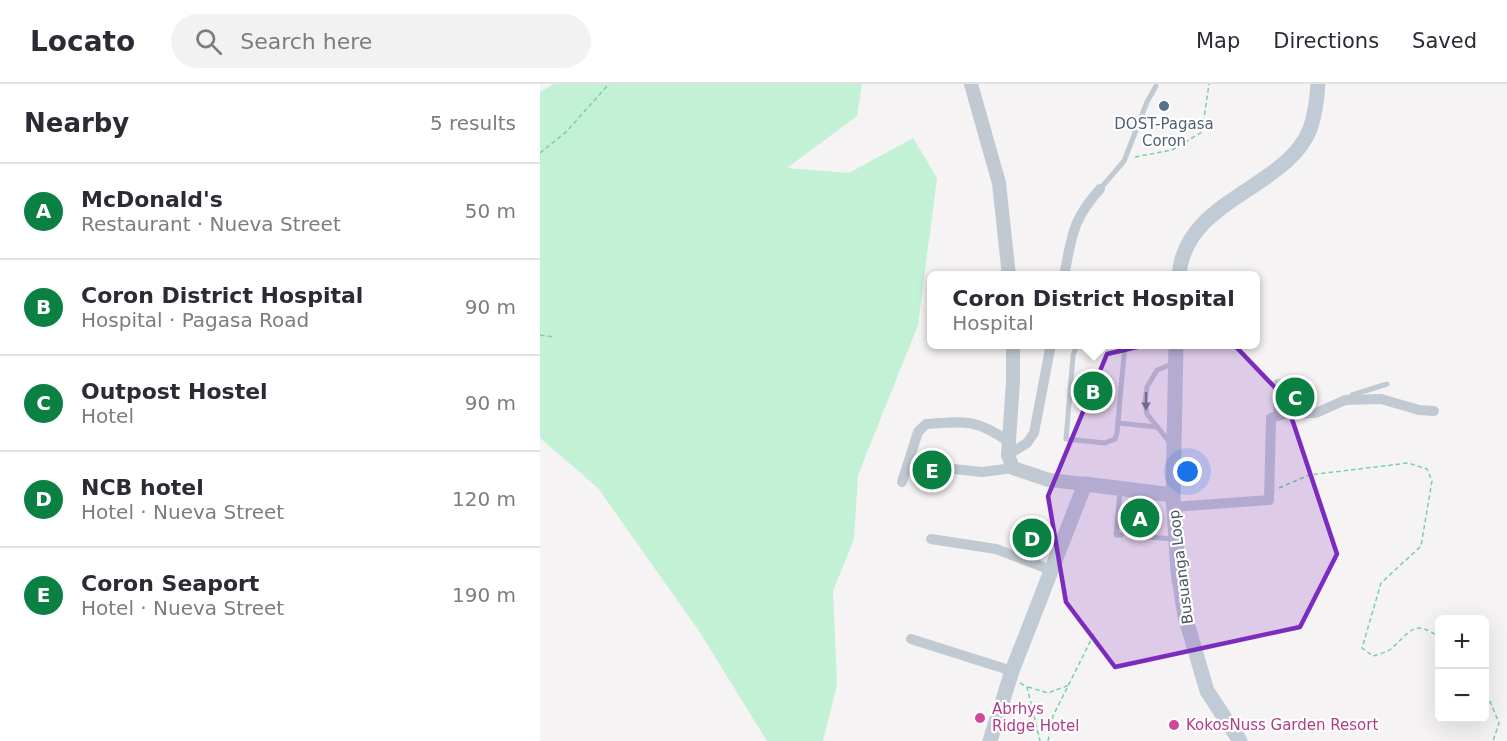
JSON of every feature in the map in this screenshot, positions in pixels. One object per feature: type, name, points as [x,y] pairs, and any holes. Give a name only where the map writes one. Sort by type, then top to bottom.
[{"type":"main road","points":[[1180,271],[1186,248],[1222,205],[1293,154],[1310,130],[1318,84]]},
{"type":"main road","name":"Busuanga Loop","points":[[1176,349],[1173,501],[1175,539],[1185,616],[1200,672],[1208,691],[1240,741]]},
{"type":"main road","points":[[990,741],[1012,675],[1085,484],[1120,488],[1173,501]]},
{"type":"street","points":[[971,84],[999,183],[1008,271]]},
{"type":"street","points":[[1065,271],[1076,220],[1082,208],[1100,189]]},
{"type":"street","points":[[1010,455],[1012,349]]},
{"type":"street","points":[[954,469],[982,472],[1027,443],[1034,433],[1050,349]]},
{"type":"street","points":[[1173,501],[1269,500],[1271,418],[1316,413],[1345,400],[1381,399],[1419,410],[1434,411]]},
{"type":"street","points":[[902,482],[918,432],[926,424],[971,422],[988,427],[1010,455],[1049,480],[1085,484]]},
{"type":"street","points":[[931,539],[1004,551],[1051,570]]},
{"type":"street","points":[[911,639],[1012,675]]},
{"type":"lane","points":[[1100,189],[1118,171],[1156,86]]},
{"type":"lane","points":[[1076,349],[1066,439],[1109,443],[1117,436],[1125,349]]},
{"type":"lane","points":[[1173,446],[1147,414],[1147,387],[1157,370],[1176,362]]},
{"type":"lane","points":[[1276,417],[1276,382],[1301,380]]},
{"type":"lane","points":[[1345,400],[1349,396],[1387,384]]},
{"type":"lane","points":[[1118,423],[1158,427]]},
{"type":"lane","points":[[1120,488],[1116,535],[1121,535]]},
{"type":"lane","points":[[1148,537],[1175,539]]},
{"type":"path","points":[[540,153],[566,132],[609,84]]},
{"type":"path","points":[[1125,158],[1172,150],[1202,132],[1209,84]]},
{"type":"path","points":[[540,335],[554,337]]},
{"type":"path","points":[[1269,488],[1283,488],[1309,475],[1408,463],[1427,469],[1432,481],[1421,546],[1382,583],[1362,648],[1373,656],[1391,649],[1403,634],[1418,628],[1435,634]]},
{"type":"path","points":[[1048,741],[1053,716],[1095,632]]},
{"type":"path","points":[[1012,675],[1027,687],[1048,693],[1069,685]]},
{"type":"path","points":[[1027,687],[1040,741]]},
{"type":"path","points":[[1489,697],[1499,723],[1493,741]]},
{"type":"highlighted area","points":[[1218,328],[1285,398],[1337,554],[1300,627],[1115,667],[1066,602],[1048,496],[1107,354]]},
{"type":"green space","points":[[554,84],[862,84],[857,116],[787,168],[849,173],[913,138],[937,178],[918,325],[858,475],[854,539],[833,591],[837,684],[823,741],[767,741],[699,631],[598,488],[540,438],[540,92]]},
{"type":"place","name":"DOST-Pagasa Coron","points":[[1164,106]]},
{"type":"place","name":"Coron District Hospital","points":[[1093,391]]},
{"type":"place","name":"Outpost Hostel","points":[[1295,397]]},
{"type":"place","name":"Coron Seaport","points":[[932,470]]},
{"type":"place","name":"McDonald's","points":[[1140,518]]},
{"type":"place","name":"NCB hotel","points":[[1032,538]]},
{"type":"place","name":"Abrhys Ridge Hotel","points":[[980,718]]},
{"type":"place","name":"KokosNuss Garden Resort","points":[[1174,725]]}]
